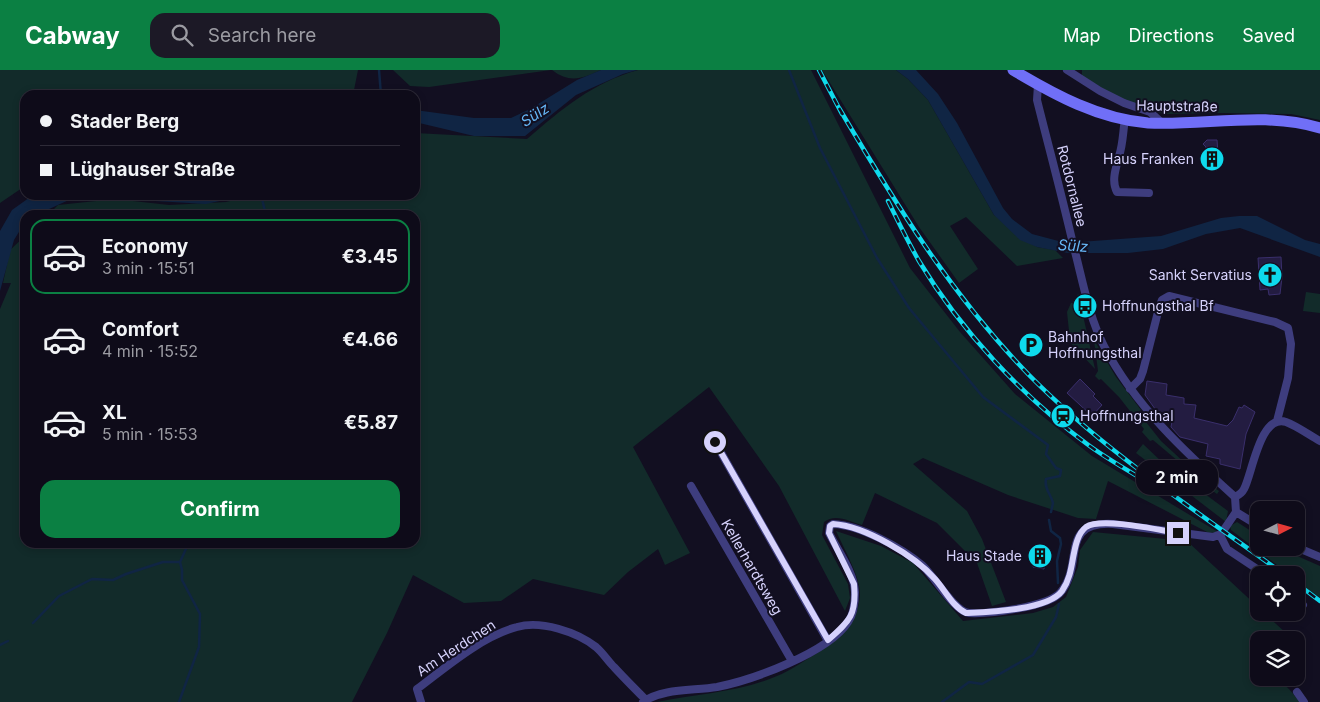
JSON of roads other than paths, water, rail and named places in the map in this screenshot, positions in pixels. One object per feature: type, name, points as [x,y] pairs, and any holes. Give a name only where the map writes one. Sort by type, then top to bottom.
[{"type":"main road","name":"Hauptstraße","points":[[1014,70],[1038,85],[1078,105],[1125,119],[1162,123],[1280,120],[1320,128]]},
{"type":"street","points":[[1067,70],[1116,99],[1150,112],[1162,123]]},
{"type":"street","name":"Rotdornallee","points":[[1038,85],[1037,100],[1097,331],[1112,361],[1130,389],[1170,437],[1235,497]]},
{"type":"street","points":[[1125,119],[1119,157],[1116,163],[1114,186],[1117,192],[1149,193]]},
{"type":"street","points":[[644,701],[660,694],[732,683],[761,675],[792,661],[828,640],[850,620],[854,584],[829,533],[830,526],[833,524],[887,542],[910,556],[936,579],[960,610],[966,613],[1038,604],[1056,597],[1069,579],[1081,533],[1087,527],[1094,524],[1124,525],[1206,537],[1220,535],[1236,512],[1235,497],[1244,489],[1264,433],[1277,422],[1288,378],[1291,344],[1288,328],[1275,322],[1165,296],[1159,308],[1140,379],[1130,389]]},
{"type":"street","points":[[1277,422],[1285,422],[1320,441]]},
{"type":"street","points":[[715,442],[828,640]]},
{"type":"street","name":"Kellerhardtsweg","points":[[691,486],[792,661]]},
{"type":"street","points":[[1236,512],[1250,521]]},
{"type":"street","points":[[1220,535],[1228,549],[1253,566]]},
{"type":"street","points":[[1305,551],[1320,557]]},
{"type":"street","name":"Am Herdchen","points":[[421,702],[417,689],[452,664],[503,632],[518,626],[534,625],[568,632],[590,643],[597,648],[644,701]]},
{"type":"street","points":[[1297,692],[1304,702]]},
{"type":"water","name":"Sülz","points":[[601,70],[637,70],[623,74],[576,95],[525,136],[474,136],[420,123],[420,111],[474,118],[511,118],[530,109],[577,80]]},
{"type":"water","name":"Sülz","points":[[896,70],[916,70],[938,94],[957,123],[1003,208],[1012,219],[1032,234],[1066,243],[1161,236],[1221,218],[1257,216],[1305,240],[1320,244],[1320,257],[1240,228],[1206,234],[1163,249],[1128,253],[1068,253],[1037,247],[1020,240],[994,215],[928,100],[908,79]]},
{"type":"water","points":[[26,200],[69,200],[47,210],[20,210],[20,230],[14,240],[0,291],[0,231],[12,210]]},
{"type":"water","points":[[149,200],[224,200],[206,204]]},
{"type":"waterway","points":[[379,70],[381,90]]},
{"type":"waterway","points":[[789,70],[820,148],[877,258],[909,308],[983,397],[1048,445],[1046,454],[1056,468],[1061,470],[1060,476],[1046,479],[1047,489],[1053,503],[1051,512]]},
{"type":"waterway","points":[[262,200],[265,210]]},
{"type":"waterway","points":[[1049,520],[1051,531],[1060,538],[1061,544],[1057,561],[1058,583]]},
{"type":"waterway","points":[[179,702],[199,647],[200,614],[182,580],[180,562],[186,548]]},
{"type":"waterway","points":[[33,623],[59,596],[92,579],[113,580],[163,562],[180,562]]},
{"type":"waterway","points":[[942,702],[969,682],[982,684],[1033,655],[1056,617],[1059,604]]},
{"type":"waterway","points":[[0,645],[8,641]]},
{"type":"railway","points":[[819,70],[842,114]]},
{"type":"railway","points":[[839,108],[881,179],[926,248],[975,313],[1029,375],[1058,403],[1120,456],[1272,566]]},
{"type":"railway","points":[[888,201],[915,254],[936,287],[973,337],[994,361],[1039,405],[1063,425],[1110,460],[1148,483]]},
{"type":"railway","points":[[1305,590],[1320,601]]},
{"type":"place","name":"Haus Franken","points":[[1212,159]]},
{"type":"place","name":"Sankt Servatius","points":[[1270,275]]},
{"type":"place","name":"Hoffnungsthal Bf","points":[[1085,306]]},
{"type":"place","name":"Bahnhof Hoffnungsthal","points":[[1031,345]]},
{"type":"place","name":"Hoffnungsthal","points":[[1063,416]]},
{"type":"place","name":"Haus Stade","points":[[1040,556]]}]
